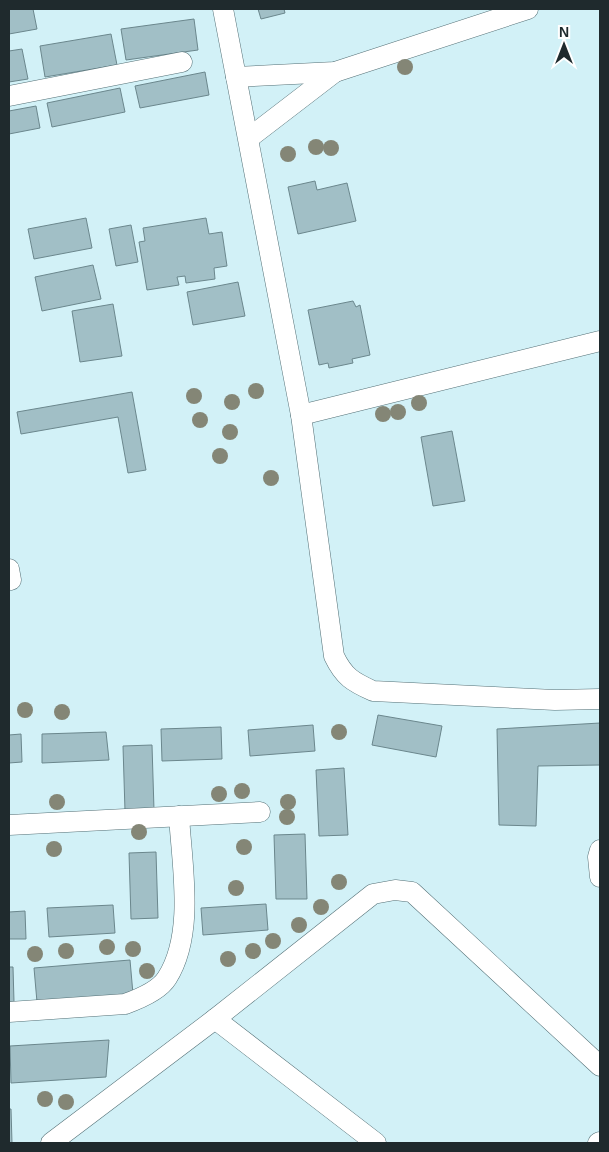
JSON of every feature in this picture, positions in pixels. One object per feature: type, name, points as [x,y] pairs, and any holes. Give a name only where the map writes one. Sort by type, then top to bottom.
[{"type":"street","points":[[223,9],[301,415],[334,656],[341,671],[355,683],[373,691],[555,700],[600,699]]},
{"type":"street","points":[[236,77],[335,72],[528,9]]},
{"type":"street","points":[[9,96],[182,62]]},
{"type":"street","points":[[249,138],[335,72]]},
{"type":"street","points":[[301,415],[600,342]]},
{"type":"street","points":[[9,825],[260,812]]},
{"type":"street","points":[[9,1012],[126,1004],[141,998],[167,979],[183,934],[179,816]]},
{"type":"street","points":[[600,850],[598,857],[600,877]]},
{"type":"street","points":[[51,1143],[74,1137],[215,1019],[373,894],[395,890],[412,892],[600,1066]]},
{"type":"street","points":[[215,1019],[376,1143]]},
{"type":"building","points":[[9,9],[33,9],[37,29],[9,34]]},
{"type":"building","points":[[258,9],[284,9],[285,13],[261,19]]},
{"type":"building","points":[[194,19],[198,50],[126,60],[121,29]]},
{"type":"building","points":[[111,34],[117,65],[45,77],[40,46]]},
{"type":"building","points":[[22,49],[28,79],[9,82],[9,51]]},
{"type":"building","points":[[205,72],[209,95],[140,108],[135,86]]},
{"type":"building","points":[[120,88],[125,112],[52,127],[47,103]]},
{"type":"building","points":[[36,106],[40,128],[9,134],[9,111]]},
{"type":"building","points":[[315,181],[317,190],[347,183],[356,221],[298,234],[288,187]]},
{"type":"building","points":[[86,218],[92,248],[34,259],[28,229]]},
{"type":"building","points":[[206,218],[209,234],[222,232],[227,266],[214,268],[215,279],[186,283],[185,276],[177,277],[179,285],[147,290],[139,242],[145,241],[143,228]]},
{"type":"building","points":[[131,225],[138,262],[116,266],[109,229]]},
{"type":"building","points":[[93,265],[101,299],[42,311],[35,277]]},
{"type":"building","points":[[238,282],[245,316],[193,325],[187,292]]},
{"type":"building","points":[[353,301],[356,307],[360,305],[370,355],[352,359],[353,363],[329,368],[328,363],[319,365],[308,310]]},
{"type":"building","points":[[113,304],[122,356],[80,362],[72,311]]},
{"type":"building","points":[[132,392],[146,470],[128,473],[118,417],[21,434],[17,412]]},
{"type":"building","points":[[452,431],[465,501],[433,506],[421,437]]},
{"type":"building","points":[[378,715],[442,726],[436,757],[372,745]]},
{"type":"building","points":[[600,723],[600,765],[538,766],[536,826],[499,825],[497,729]]},
{"type":"building","points":[[313,725],[315,751],[250,756],[248,730]]},
{"type":"building","points":[[221,727],[222,759],[162,761],[161,729]]},
{"type":"building","points":[[106,732],[109,760],[42,763],[42,734]]},
{"type":"building","points":[[21,734],[22,762],[9,763],[9,735]]},
{"type":"building","points":[[152,745],[154,810],[125,811],[123,746]]},
{"type":"building","points":[[344,768],[348,835],[319,836],[316,770]]},
{"type":"building","points":[[305,834],[307,899],[276,899],[274,835]]},
{"type":"building","points":[[156,852],[158,918],[131,919],[129,853]]},
{"type":"building","points":[[266,904],[268,930],[203,935],[201,908]]},
{"type":"building","points":[[113,905],[115,933],[49,937],[47,908]]},
{"type":"building","points":[[25,911],[26,939],[9,939],[9,912]]},
{"type":"building","points":[[130,960],[133,994],[37,1002],[34,968]]},
{"type":"building","points":[[9,967],[13,967],[14,1002],[9,1002]]},
{"type":"building","points":[[109,1040],[106,1077],[11,1083],[10,1046]]},
{"type":"building","points":[[9,1109],[11,1109],[12,1143],[9,1143]]}]
